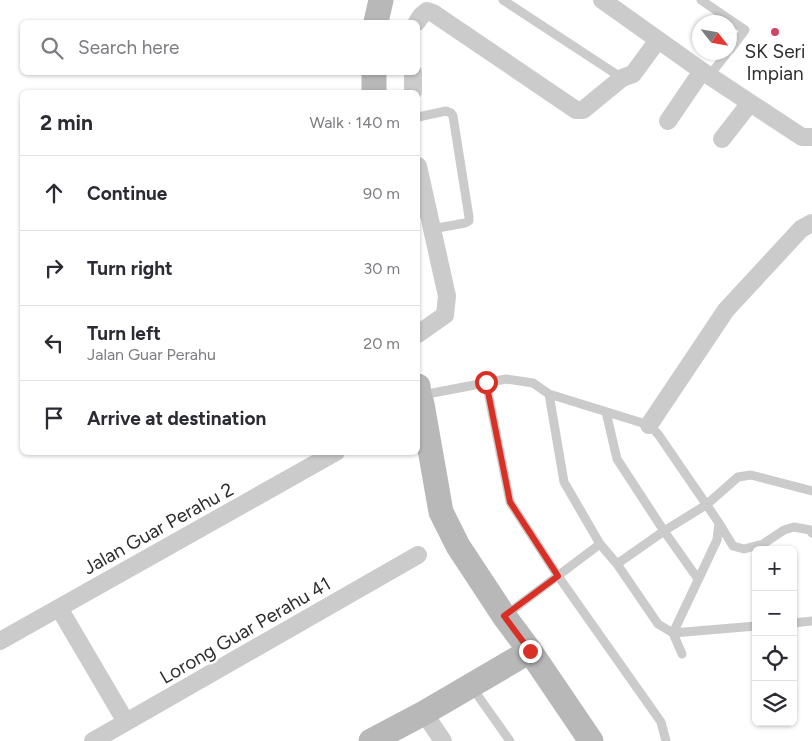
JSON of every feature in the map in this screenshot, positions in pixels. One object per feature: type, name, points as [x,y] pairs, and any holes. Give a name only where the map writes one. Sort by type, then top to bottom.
[{"type":"street","points":[[376,20],[381,0]]},
{"type":"street","points":[[602,0],[706,74],[802,137],[812,137]]},
{"type":"street","points":[[418,20],[427,12],[434,13],[576,110],[583,110],[622,78],[632,74],[658,40]]},
{"type":"street","points":[[668,121],[706,74]]},
{"type":"street","points":[[374,75],[374,90]]},
{"type":"street","points":[[413,75],[413,90]]},
{"type":"street","points":[[722,139],[750,102]]},
{"type":"street","points":[[420,175],[447,296],[445,315],[420,333]]},
{"type":"street","points":[[649,425],[726,310],[801,229],[812,222]]},
{"type":"street","points":[[420,403],[441,512],[458,546],[591,741]]},
{"type":"street","name":"Jalan Guar Perahu 2","points":[[0,641],[331,455]]},
{"type":"street","name":"Lorong Guar Perahu 41","points":[[92,741],[418,555]]},
{"type":"street","points":[[59,608],[126,722]]},
{"type":"street","points":[[376,740],[530,651]]},
{"type":"street","points":[[424,713],[443,741]]},
{"type":"lane","points":[[502,0],[622,78]]},
{"type":"lane","points":[[701,0],[723,15]]},
{"type":"lane","points":[[737,25],[745,30],[737,40]]},
{"type":"lane","points":[[706,74],[720,60]]},
{"type":"lane","points":[[420,117],[446,111],[451,112],[453,116],[469,217],[469,222],[432,229]]},
{"type":"lane","points":[[420,398],[506,379],[533,383],[549,394],[649,425],[658,434],[733,546],[744,549],[764,544],[784,530],[794,528],[810,530],[812,534]]},
{"type":"lane","points":[[486,382],[510,502],[558,576],[661,722],[666,741]]},
{"type":"lane","points":[[549,394],[564,482],[600,544],[617,564],[658,624],[673,633],[752,626]]},
{"type":"lane","points":[[606,412],[617,459],[698,579]]},
{"type":"lane","points":[[617,564],[664,531],[706,505],[738,477],[751,475],[812,491]]},
{"type":"lane","points":[[682,654],[673,633],[717,540],[719,523]]},
{"type":"lane","points":[[504,616],[600,544]]},
{"type":"lane","points":[[797,623],[812,621]]},
{"type":"lane","points":[[471,686],[510,741]]},
{"type":"place","name":"SK Seri Impian","points":[[775,32]]},
{"type":"route","points":[[486,382],[510,502],[558,576],[504,616],[530,651]]}]
